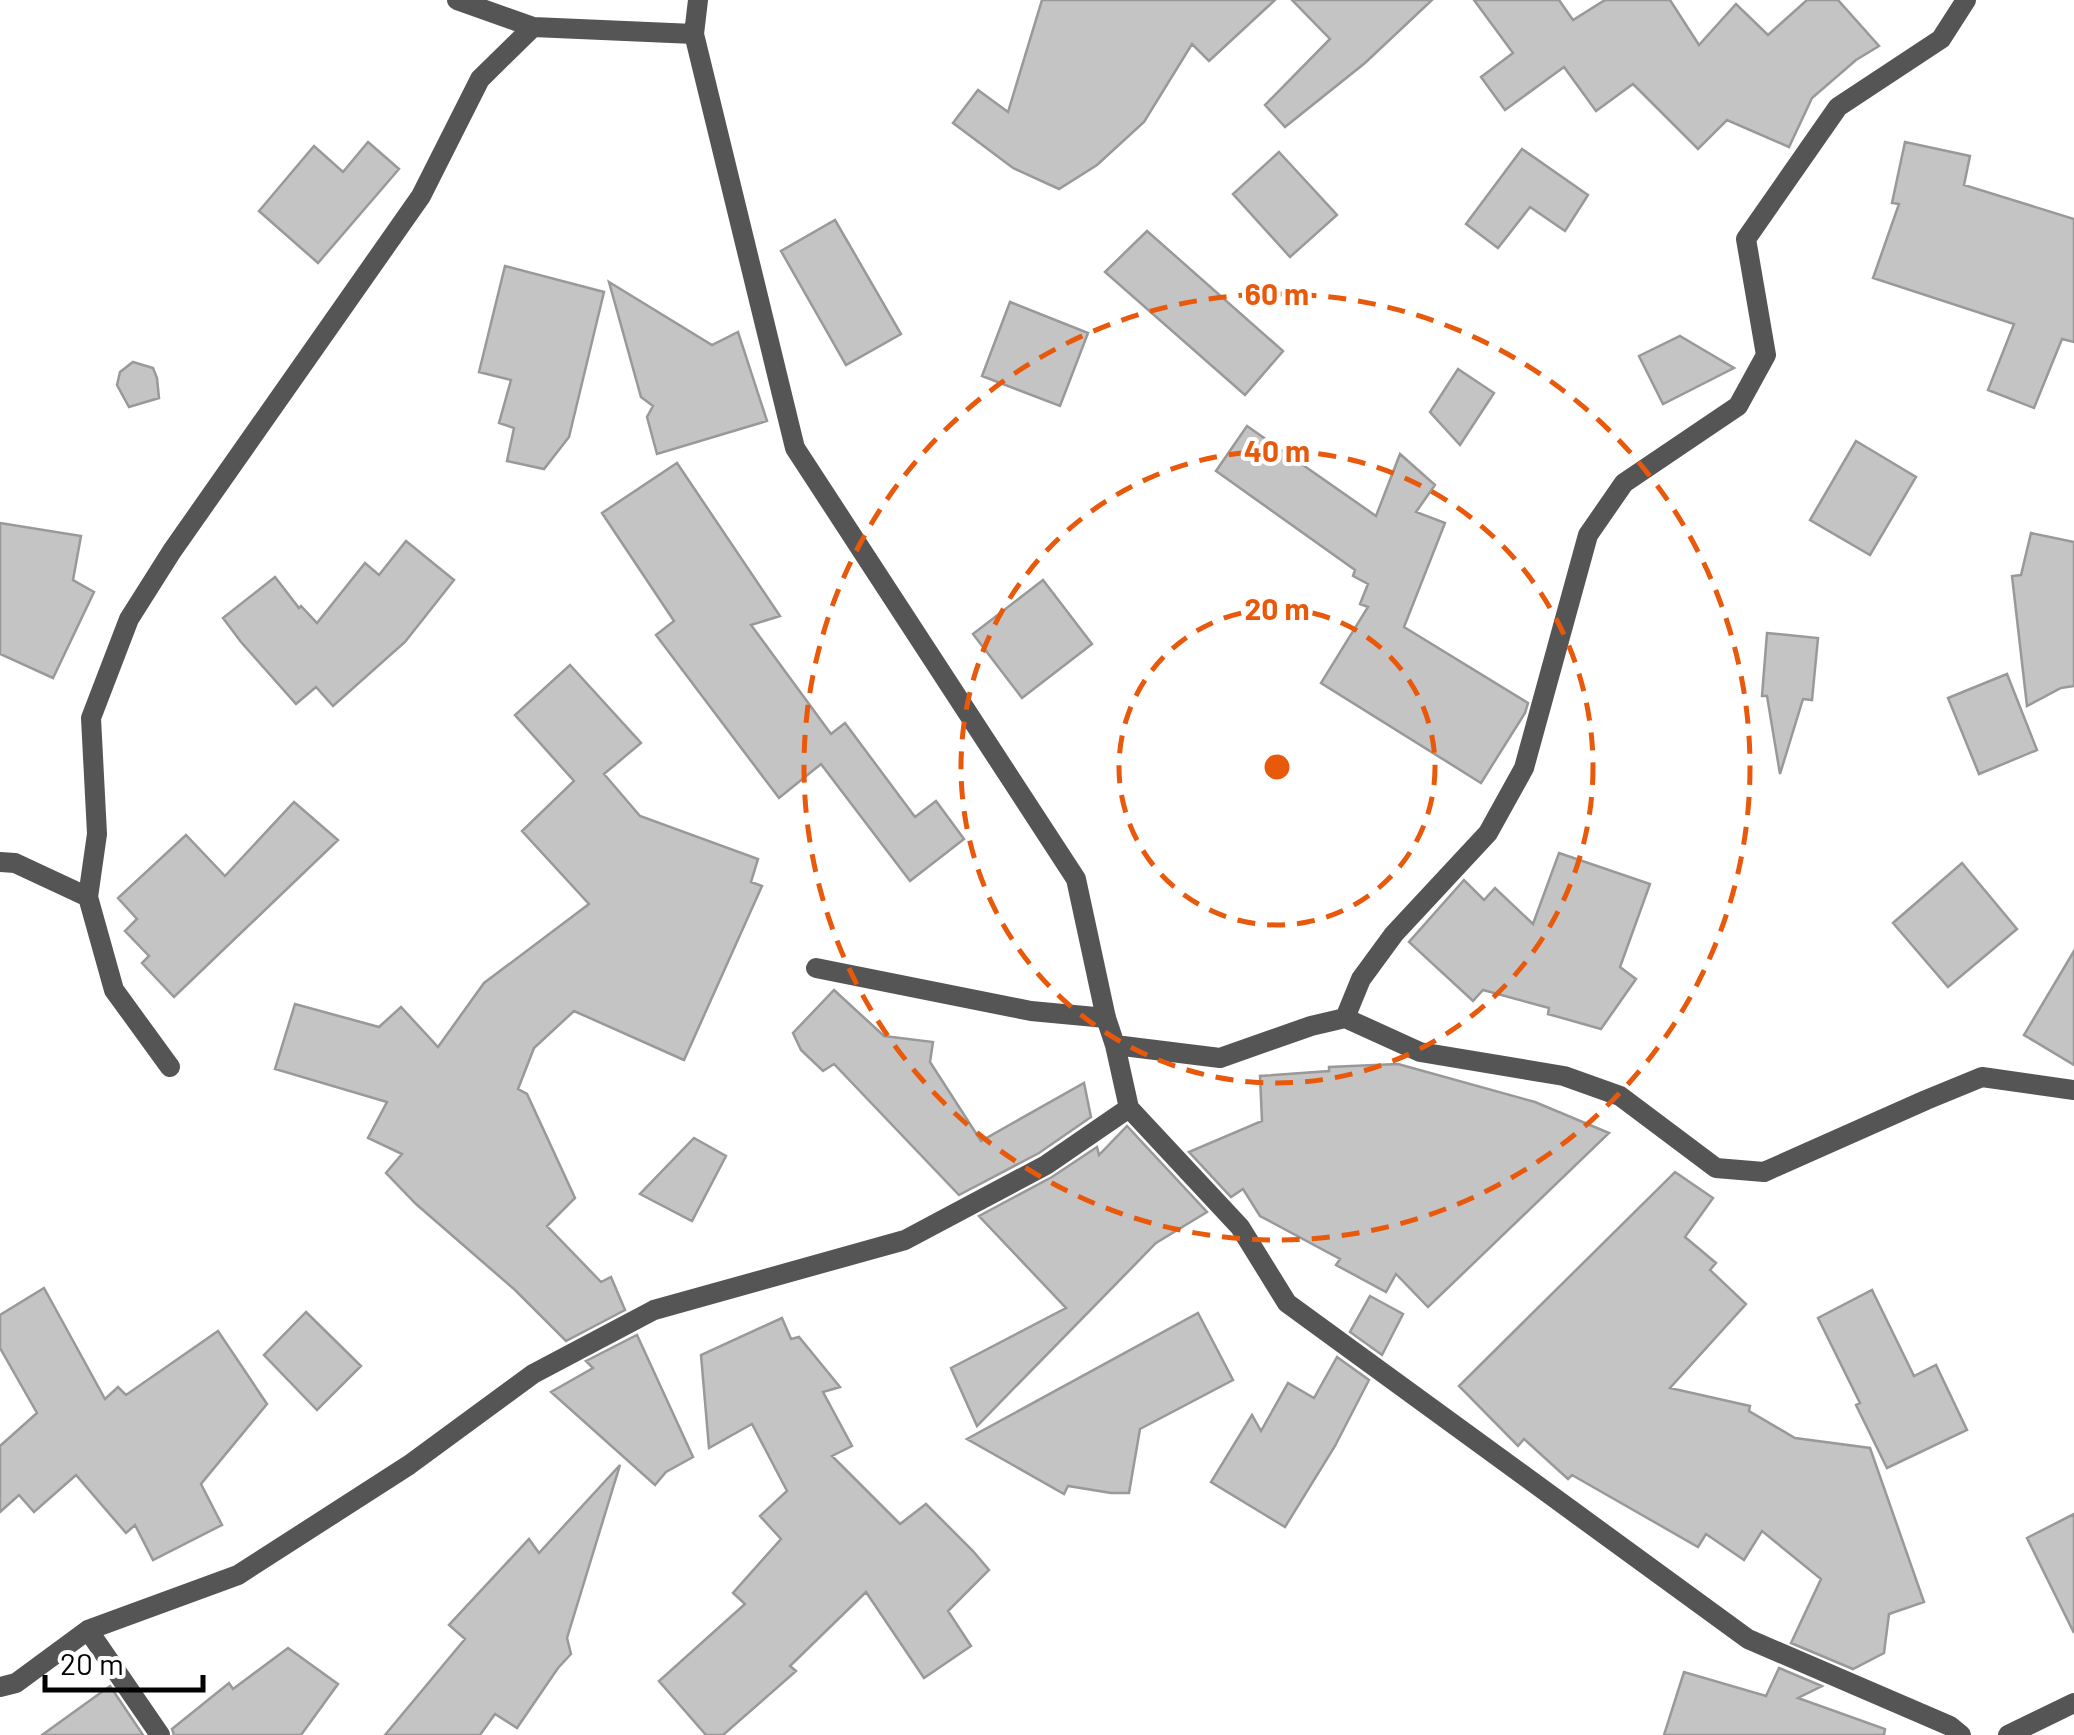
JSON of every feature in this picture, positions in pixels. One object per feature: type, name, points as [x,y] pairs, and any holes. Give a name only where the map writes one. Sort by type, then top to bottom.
[{"type":"street","points":[[457,0],[533,27],[694,34]]},
{"type":"street","points":[[698,0],[694,34],[794,448],[1076,878],[1129,1108],[1240,1228],[1287,1303],[1748,1639],[1950,1726],[1961,1735]]},
{"type":"street","points":[[1345,1018],[1361,980],[1394,934],[1488,833],[1524,768],[1588,535],[1624,483],[1738,406],[1766,355],[1746,239],[1838,107],[1941,38],[1966,0]]},
{"type":"street","points":[[170,1067],[114,990],[88,897],[97,834],[91,718],[129,619],[172,551],[421,196],[480,79],[533,27]]},
{"type":"street","points":[[0,862],[14,863],[88,897]]},
{"type":"street","points":[[816,968],[1032,1010],[1106,1018]]},
{"type":"street","points":[[1115,1045],[1220,1058],[1345,1018],[1420,1052],[1564,1076],[1620,1096],[1716,1168],[1764,1172],[1982,1078],[2074,1090]]},
{"type":"street","points":[[0,1687],[16,1683],[88,1630],[238,1575],[409,1465],[533,1374],[654,1310],[905,1240],[1046,1165],[1129,1108]]},
{"type":"street","points":[[88,1630],[160,1735]]},
{"type":"street","points":[[2008,1735],[2074,1703]]},
{"type":"building","points":[[1042,0],[1275,0],[1209,61],[1192,44],[1144,122],[1097,165],[1059,189],[1013,168],[953,123],[978,90],[1008,112]]},
{"type":"building","points":[[1292,0],[1432,0],[1365,63],[1285,127],[1265,105],[1330,39]]},
{"type":"building","points":[[1474,0],[1559,0],[1573,20],[1605,0],[1670,0],[1699,45],[1736,4],[1768,35],[1807,0],[1838,0],[1879,46],[1856,60],[1812,98],[1789,147],[1727,120],[1698,149],[1633,84],[1596,111],[1564,67],[1505,110],[1481,77],[1513,53]]},
{"type":"building","points":[[368,142],[399,169],[318,263],[259,211],[314,146],[343,172]]},
{"type":"building","points":[[1905,142],[1970,156],[1964,185],[2074,219],[2074,342],[2062,339],[2034,408],[1988,390],[2014,324],[1873,278],[1899,204],[1892,203]]},
{"type":"building","points":[[1522,149],[1588,195],[1565,231],[1530,207],[1498,248],[1466,224]]},
{"type":"building","points":[[1279,152],[1337,215],[1290,257],[1233,194]]},
{"type":"building","points":[[835,220],[901,334],[846,365],[781,251]]},
{"type":"building","points":[[1147,231],[1283,351],[1245,395],[1105,272]]},
{"type":"building","points":[[505,266],[604,292],[569,437],[544,469],[507,461],[514,428],[499,423],[511,380],[479,372]]},
{"type":"building","points":[[609,282],[712,345],[738,332],[767,421],[657,454],[647,417],[653,406],[641,397]]},
{"type":"building","points":[[1010,302],[1088,333],[1060,406],[982,376]]},
{"type":"building","points":[[1680,336],[1734,368],[1663,404],[1639,356]]},
{"type":"building","points":[[133,362],[153,368],[159,398],[129,407],[117,385],[120,372]]},
{"type":"building","points":[[1458,369],[1494,393],[1460,445],[1430,412]]},
{"type":"building","points":[[1247,426],[1376,516],[1400,454],[1435,485],[1416,512],[1445,523],[1404,627],[1528,703],[1481,783],[1321,683],[1368,607],[1360,604],[1368,584],[1353,576],[1355,570],[1216,471]]},
{"type":"building","points":[[1856,441],[1916,477],[1870,555],[1810,520]]},
{"type":"building","points":[[677,463],[780,616],[751,625],[831,734],[845,723],[915,817],[936,801],[964,839],[910,881],[821,764],[779,798],[656,635],[674,621],[602,513]]},
{"type":"building","points":[[0,523],[81,536],[73,580],[94,592],[53,678],[0,654]]},
{"type":"building","points":[[2031,533],[2074,542],[2074,686],[2061,688],[2027,706],[2012,576],[2021,575]]},
{"type":"building","points":[[406,541],[454,580],[405,642],[333,706],[316,687],[296,704],[223,618],[275,577],[299,608],[317,623],[365,563],[379,575]]},
{"type":"building","points":[[1043,580],[1092,644],[1022,698],[973,634]]},
{"type":"building","points":[[1767,633],[1818,638],[1812,700],[1803,699],[1780,774],[1767,696],[1762,696]]},
{"type":"building","points":[[570,665],[641,743],[604,774],[640,816],[758,859],[751,882],[762,886],[684,1060],[574,1011],[534,1048],[518,1089],[527,1094],[575,1198],[547,1226],[601,1282],[611,1277],[625,1310],[566,1341],[386,1173],[402,1154],[368,1138],[387,1102],[275,1069],[295,1004],[379,1027],[401,1007],[438,1047],[484,983],[589,904],[522,831],[574,781],[515,715]]},
{"type":"building","points":[[2007,674],[2037,750],[1979,774],[1948,698]]},
{"type":"building","points":[[294,802],[338,840],[174,997],[142,963],[149,956],[125,931],[137,919],[118,898],[186,835],[225,876]]},
{"type":"building","points":[[1559,853],[1650,884],[1620,967],[1636,979],[1601,1029],[1548,1014],[1549,1008],[1483,990],[1473,1001],[1409,942],[1464,880],[1484,900],[1495,888],[1533,924]]},
{"type":"building","points":[[1962,863],[2017,929],[1948,987],[1893,923]]},
{"type":"building","points":[[2074,951],[2074,1065],[2024,1035]]},
{"type":"building","points":[[834,990],[884,1036],[933,1042],[930,1062],[981,1141],[1084,1083],[1091,1117],[1039,1153],[959,1195],[834,1064],[823,1071],[801,1050],[793,1033]]},
{"type":"building","points":[[1398,1064],[1535,1102],[1609,1133],[1428,1307],[1396,1274],[1386,1292],[1336,1265],[1340,1259],[1260,1216],[1243,1189],[1231,1197],[1189,1152],[1262,1121],[1260,1076]]},
{"type":"building","points":[[1127,1126],[1207,1212],[1156,1243],[977,1426],[951,1368],[1066,1308],[979,1216],[1052,1177],[1097,1147],[1099,1155]]},
{"type":"building","points":[[694,1138],[726,1156],[692,1221],[640,1194]]},
{"type":"building","points":[[1675,1172],[1713,1198],[1685,1237],[1716,1263],[1710,1270],[1746,1304],[1670,1388],[1750,1406],[1749,1411],[1795,1438],[1870,1448],[1924,1602],[1889,1614],[1884,1653],[1853,1669],[1791,1643],[1821,1579],[1762,1531],[1744,1560],[1706,1534],[1698,1547],[1572,1475],[1568,1479],[1524,1439],[1518,1446],[1459,1386]]},
{"type":"building","points":[[44,1288],[105,1399],[118,1387],[126,1395],[218,1331],[267,1404],[201,1484],[222,1525],[153,1560],[135,1525],[126,1533],[76,1475],[34,1512],[19,1495],[0,1512],[0,1446],[37,1413],[0,1348],[0,1315]]},
{"type":"building","points":[[1872,1290],[1914,1376],[1936,1365],[1967,1430],[1887,1468],[1818,1318]]},
{"type":"building","points":[[1370,1296],[1403,1314],[1382,1355],[1350,1332]]},
{"type":"building","points":[[306,1312],[361,1366],[317,1410],[264,1355]]},
{"type":"building","points":[[1198,1313],[1233,1380],[1140,1429],[1129,1493],[1068,1486],[1064,1494],[967,1439]]},
{"type":"building","points":[[782,1318],[791,1339],[799,1337],[840,1387],[823,1392],[852,1446],[832,1456],[900,1524],[926,1504],[989,1570],[948,1611],[971,1646],[924,1678],[866,1592],[790,1666],[796,1671],[723,1735],[706,1735],[659,1681],[745,1604],[733,1593],[781,1539],[760,1516],[787,1491],[752,1424],[709,1448],[701,1355]]},
{"type":"building","points":[[637,1335],[693,1457],[666,1472],[655,1485],[551,1392],[593,1368],[586,1361]]},
{"type":"building","points":[[1337,1357],[1369,1380],[1335,1446],[1285,1527],[1211,1482],[1252,1415],[1261,1431],[1288,1383],[1314,1398]]},
{"type":"building","points":[[620,1465],[567,1638],[571,1654],[517,1728],[495,1714],[480,1735],[385,1735],[465,1639],[449,1625],[529,1539],[539,1553]]},
{"type":"building","points":[[2074,1514],[2074,1633],[2027,1538]]},
{"type":"building","points":[[288,1648],[338,1684],[301,1735],[174,1735],[172,1729],[229,1683],[233,1689]]},
{"type":"building","points":[[1779,1668],[1822,1686],[1798,1698],[1885,1729],[1884,1735],[1664,1735],[1684,1672],[1766,1696]]},
{"type":"building","points":[[110,1686],[143,1735],[42,1735]]}]
